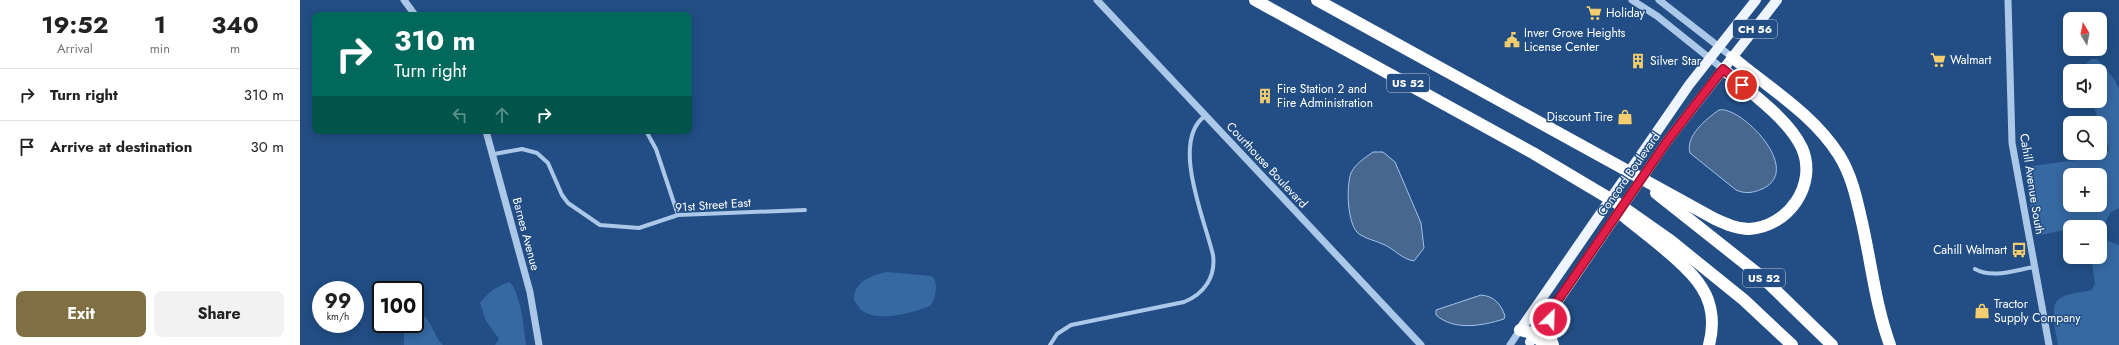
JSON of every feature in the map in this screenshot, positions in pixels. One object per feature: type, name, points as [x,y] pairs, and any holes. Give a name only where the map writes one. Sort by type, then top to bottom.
[{"type":"highway","name":"US 52","points":[[1255,0],[1533,152],[1590,187],[1744,300],[1792,345]]},
{"type":"highway","name":"US 52","points":[[1317,0],[1609,160],[1662,193],[1762,277],[1832,345]]},
{"type":"highway","points":[[1732,57],[1804,114],[1831,144],[1845,166],[1858,205],[1880,315],[1890,345]]},
{"type":"highway","points":[[1662,193],[1722,223],[1749,229],[1768,225],[1776,221],[1790,210],[1801,194],[1805,179],[1806,163],[1799,142],[1780,120],[1723,69]]},
{"type":"highway","points":[[1639,223],[1702,288],[1712,316],[1712,334],[1709,345]]},
{"type":"highway","points":[[1552,309],[1548,331],[1553,345]]},
{"type":"highway","points":[[1520,330],[1531,342],[1547,345]]},
{"type":"main road","name":"Concord Boulevard","points":[[1520,330],[1709,58],[1756,0]]},
{"type":"main road","name":"Concord Boulevard","points":[[1552,309],[1668,140],[1777,0]]},
{"type":"main road","name":"CH 56","points":[[1531,342],[1552,309]]},
{"type":"street","points":[[404,0],[412,12]]},
{"type":"street","name":"Courthouse Boulevard","points":[[1097,0],[1421,345]]},
{"type":"street","points":[[1632,0],[1657,16],[1723,69]]},
{"type":"street","points":[[1659,0],[1732,57]]},
{"type":"street","name":"Cahill Avenue South","points":[[2008,0],[2012,142],[2049,345]]},
{"type":"street","points":[[1050,345],[1057,334],[1071,325],[1184,302],[1196,296],[1206,287],[1212,274],[1214,259],[1188,155],[1193,132],[1200,119],[1205,116]]},
{"type":"street","name":"Barnes Avenue","points":[[487,134],[494,154],[530,292],[539,345]]},
{"type":"street","points":[[648,134],[656,149],[678,215]]},
{"type":"street","name":"91st Street East","points":[[494,154],[522,150],[537,153],[548,163],[562,195],[568,202],[600,225],[639,228],[678,215],[805,210]]},
{"type":"street","points":[[1975,269],[1982,273],[1993,274],[2034,267]]},
{"type":"street","points":[[1510,345],[1520,330]]},
{"type":"shaded area","points":[[2091,59],[2097,59],[2101,64],[2086,64]]},
{"type":"shaded area","points":[[2107,71],[2114,79],[2119,89],[2119,208],[2111,212],[2106,220],[2063,220],[2063,230],[2035,236],[2025,167],[2077,160],[2107,160],[2107,152],[2109,151],[2107,142],[2107,116],[2097,116],[2094,108],[2107,108]]},
{"type":"shaded area","points":[[1719,110],[1729,111],[1741,118],[1764,140],[1773,154],[1776,168],[1773,180],[1762,189],[1749,192],[1736,190],[1690,153],[1689,147],[1691,140],[1698,128]]},
{"type":"shaded area","points":[[1373,152],[1383,152],[1395,162],[1421,223],[1424,248],[1414,261],[1402,256],[1385,245],[1362,236],[1355,229],[1352,222],[1348,196],[1349,179],[1351,173],[1358,164]]},
{"type":"shaded area","points":[[2107,241],[2119,245],[2119,345],[2058,345],[2054,320],[2054,307],[2056,302],[2066,295],[2092,290],[2095,283],[2092,264],[2107,264]]},
{"type":"shaded area","points":[[887,272],[932,276],[936,286],[936,291],[930,306],[895,316],[877,316],[868,314],[861,310],[854,300],[857,288],[864,280]]},
{"type":"shaded area","points":[[510,282],[517,295],[523,321],[526,345],[495,345],[499,339],[486,321],[480,303],[493,290]]},
{"type":"shaded area","points":[[1481,295],[1490,297],[1499,304],[1505,316],[1504,319],[1487,324],[1468,326],[1451,323],[1436,315],[1436,310]]},
{"type":"shaded area","points":[[424,315],[439,341],[443,345],[404,345],[404,333],[424,333]]},
{"type":"place","name":"Holiday","points":[[1594,13]]},
{"type":"place","name":"Inver Grove Heights License Center","points":[[1512,40]]},
{"type":"place","name":"Walmart","points":[[1938,60]]},
{"type":"place","name":"Silver Star","points":[[1638,61]]},
{"type":"place","name":"Fire Station 2 and Fire Administration","points":[[1265,96]]},
{"type":"place","name":"Discount Tire","points":[[1625,117]]},
{"type":"place","name":"Cahill Walmart","points":[[2019,250]]},
{"type":"place","name":"Tractor Supply Company","points":[[1982,311]]},
{"type":"route","points":[[1550,319],[1552,309],[1662,148],[1723,69],[1742,85]]}]
